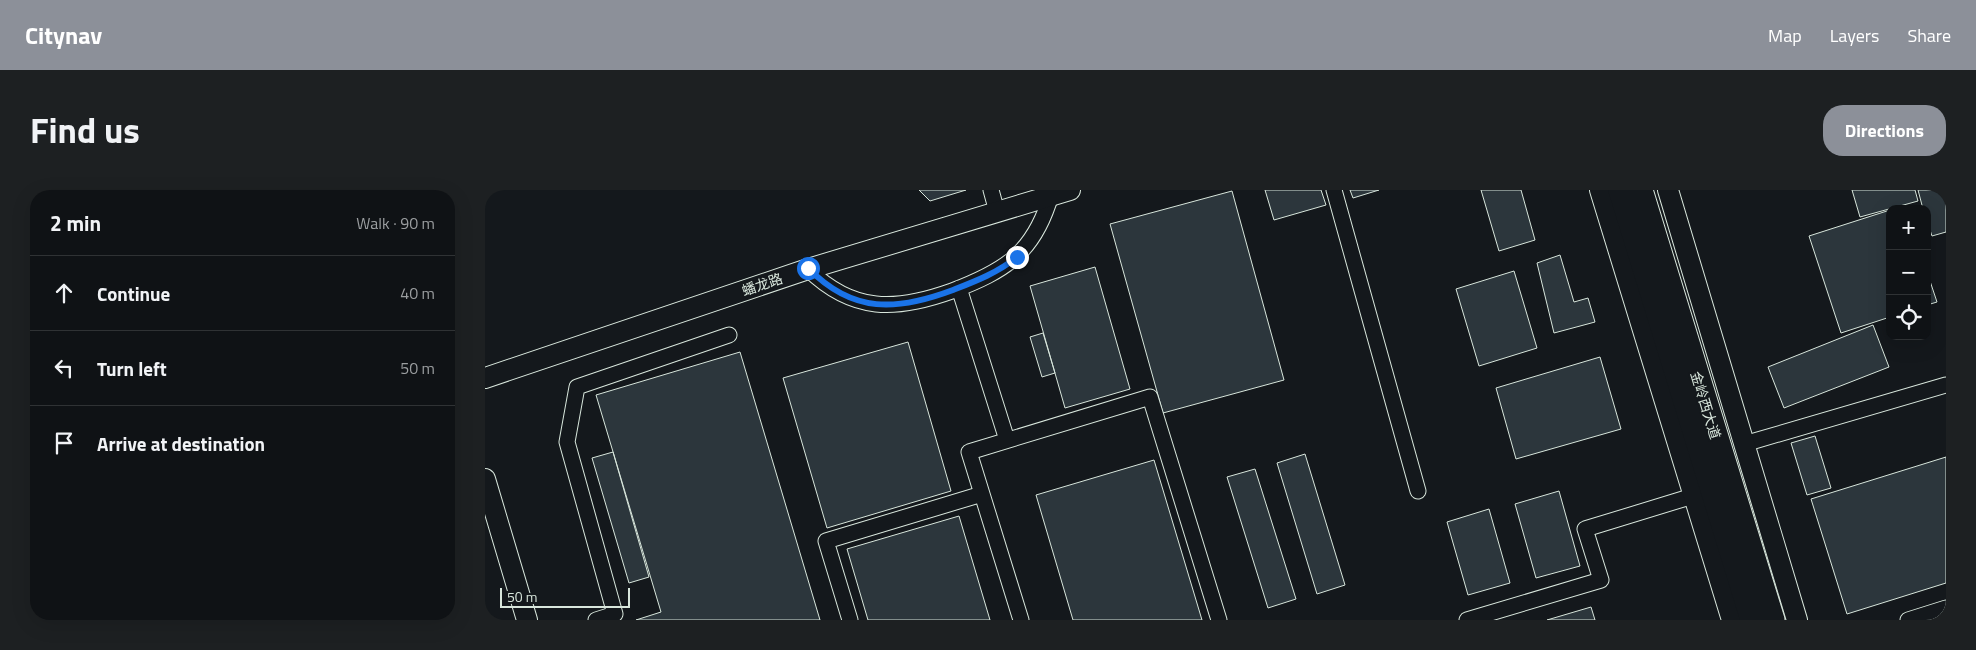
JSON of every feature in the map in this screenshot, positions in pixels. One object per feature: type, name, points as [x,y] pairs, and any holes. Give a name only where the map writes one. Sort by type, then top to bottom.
[{"type":"main road","name":"金岭西大道","points":[[1621,190],[1753,620]]},
{"type":"main road","name":"金岭西大道","points":[[1640,190],[1772,620]]},
{"type":"street","points":[[991,190],[997,212]]},
{"type":"street","name":"蟠龙路","points":[[485,378],[808,268],[1070,190]]},
{"type":"street","points":[[1334,190],[1419,491]]},
{"type":"street","points":[[1600,190],[1731,620]]},
{"type":"street","points":[[1668,190],[1797,620]]},
{"type":"street","points":[[808,268],[819,279],[844,296],[873,305],[896,306],[919,302],[990,276],[1017,257],[1039,229],[1051,196]]},
{"type":"street","points":[[959,288],[1007,440]]},
{"type":"street","points":[[596,620],[615,614],[567,442],[577,387],[729,335]]},
{"type":"street","points":[[1744,444],[1946,385]]},
{"type":"street","points":[[1021,620],[969,452],[1150,397],[1219,620]]},
{"type":"street","points":[[485,479],[527,620]]},
{"type":"street","points":[[850,620],[826,542],[982,494]]},
{"type":"street","points":[[1467,620],[1601,580],[1585,529],[1693,496]]},
{"type":"street","points":[[1908,620],[1940,613]]},
{"type":"building","points":[[919,190],[966,190],[930,201]]},
{"type":"building","points":[[1265,190],[1321,190],[1326,205],[1274,220]]},
{"type":"building","points":[[1350,190],[1379,190],[1353,198]]},
{"type":"building","points":[[1481,190],[1521,190],[1535,240],[1499,251]]},
{"type":"building","points":[[1852,190],[1915,190],[1918,201],[1904,205],[1886,205],[1886,210],[1860,217]]},
{"type":"building","points":[[1918,190],[1946,190],[1946,232],[1932,236],[1931,205],[1922,205]]},
{"type":"building","points":[[1232,191],[1284,380],[1163,413],[1110,224]]},
{"type":"building","points":[[1886,211],[1886,318],[1841,333],[1809,236]]},
{"type":"building","points":[[1560,255],[1574,302],[1588,298],[1595,322],[1554,333],[1537,263]]},
{"type":"building","points":[[1095,267],[1130,389],[1065,408],[1030,286]]},
{"type":"building","points":[[1514,271],[1537,348],[1479,366],[1456,289]]},
{"type":"building","points":[[1931,284],[1937,302],[1931,304]]},
{"type":"building","points":[[1873,325],[1889,367],[1784,408],[1768,367]]},
{"type":"building","points":[[1043,333],[1055,373],[1042,377],[1030,337]]},
{"type":"building","points":[[908,342],[951,491],[827,528],[783,378]]},
{"type":"building","points":[[740,352],[820,620],[636,620],[661,612],[596,395]]},
{"type":"building","points":[[1600,357],[1621,429],[1516,459],[1496,388]]},
{"type":"building","points":[[1815,436],[1831,488],[1807,495],[1791,443]]},
{"type":"building","points":[[613,452],[649,577],[629,583],[592,458]]},
{"type":"building","points":[[1305,454],[1345,585],[1317,594],[1277,463]]},
{"type":"building","points":[[1946,457],[1946,583],[1847,614],[1811,499]]},
{"type":"building","points":[[1154,460],[1202,620],[1073,620],[1036,495]]},
{"type":"building","points":[[1255,469],[1296,599],[1268,608],[1227,477]]},
{"type":"building","points":[[1559,491],[1580,566],[1536,578],[1515,504]]},
{"type":"building","points":[[1489,509],[1510,583],[1468,595],[1447,522]]},
{"type":"building","points":[[959,516],[990,620],[868,620],[847,549]]},
{"type":"building","points":[[1591,607],[1595,620],[1547,620]]},
{"type":"route","points":[[808,268],[819,279],[844,296],[873,305],[889,306],[919,302],[975,282],[990,276],[1017,257]]}]
